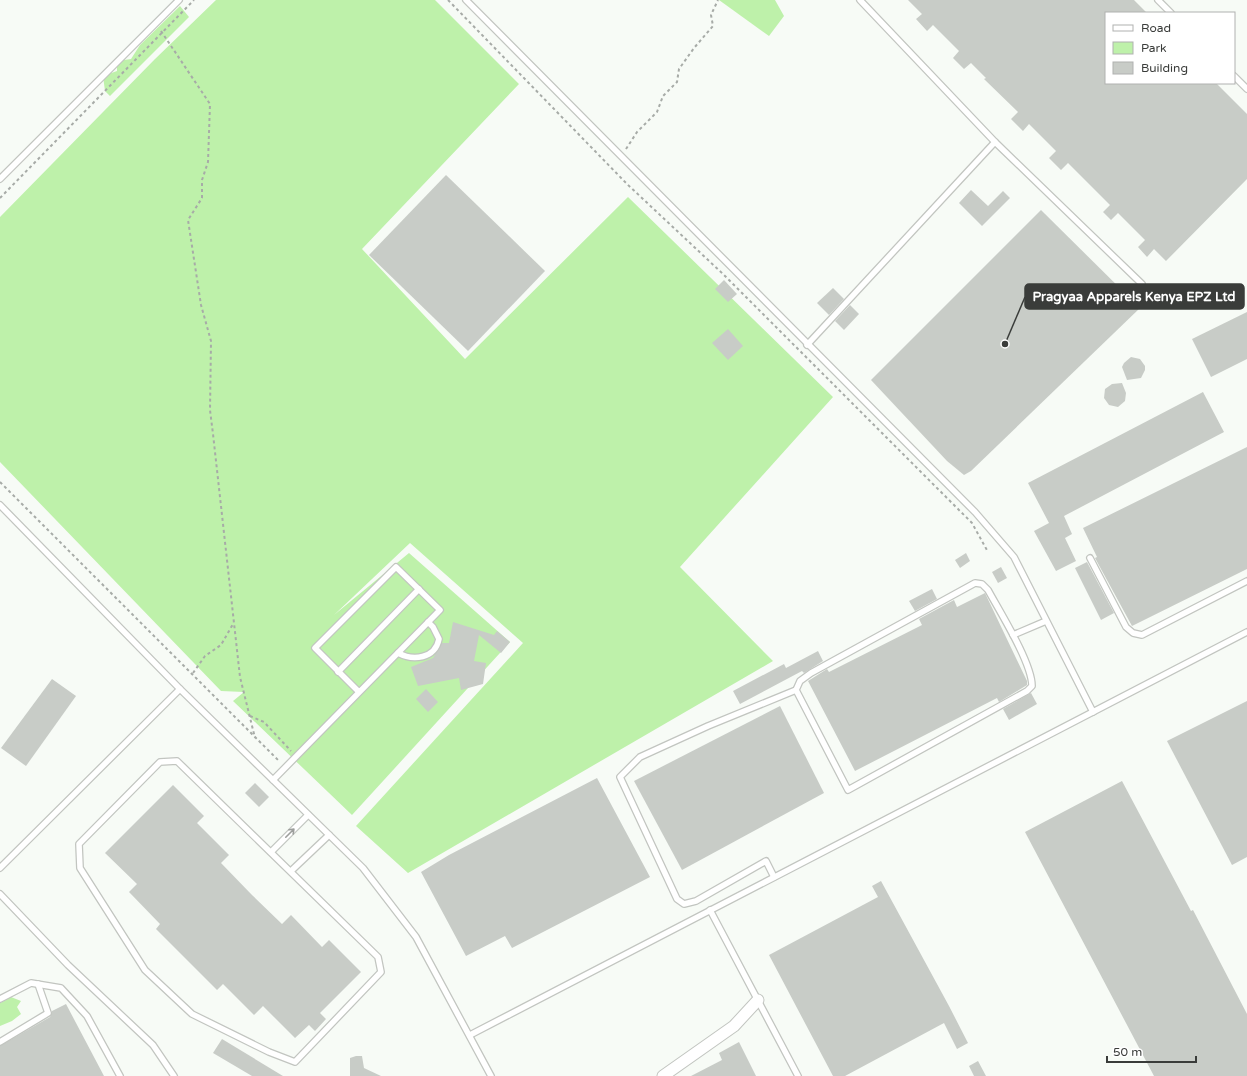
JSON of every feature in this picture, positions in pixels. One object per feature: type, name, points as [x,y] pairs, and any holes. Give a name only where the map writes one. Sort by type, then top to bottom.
[{"type":"street","points":[[663,1076],[734,1026],[758,1000]]},
{"type":"lane","points":[[0,179],[179,0]]},
{"type":"lane","points":[[466,0],[980,517],[1014,557],[1093,712]]},
{"type":"lane","points":[[860,0],[995,142],[1142,284]]},
{"type":"lane","points":[[1158,0],[1170,12]]},
{"type":"lane","points":[[1235,77],[1247,89]]},
{"type":"lane","points":[[807,344],[995,142]]},
{"type":"lane","points":[[0,505],[180,689],[363,868],[416,937],[491,1076]]},
{"type":"lane","points":[[1090,558],[1126,627],[1133,633],[1137,634],[1149,632],[1247,581]]},
{"type":"lane","points":[[273,780],[440,610],[396,567],[315,648],[359,692]]},
{"type":"lane","points":[[774,877],[766,861],[696,901],[684,904],[677,899],[620,777],[640,757],[796,690],[800,681],[811,673],[975,583],[982,584],[988,590],[1013,635],[1032,678],[1032,686],[1028,692],[848,790],[796,690]]},
{"type":"lane","points":[[338,672],[419,589]]},
{"type":"lane","points":[[1013,635],[1046,620]]},
{"type":"lane","points":[[398,653],[407,658],[414,659],[423,657],[432,650],[439,639],[433,627],[428,622]]},
{"type":"lane","points":[[470,1035],[1247,632]]},
{"type":"lane","points":[[0,868],[180,689]]},
{"type":"lane","points":[[177,761],[291,871],[378,956],[381,972],[295,1062],[268,1052],[192,1014],[145,970],[80,868],[79,844],[160,762],[177,761]]},
{"type":"lane","points":[[271,852],[308,815]]},
{"type":"lane","points":[[291,871],[329,835]]},
{"type":"lane","points":[[0,894],[68,965],[153,1045],[174,1076]]},
{"type":"lane","points":[[710,910],[798,1076]]},
{"type":"lane","points":[[0,999],[31,983],[61,988],[87,1016],[120,1076]]},
{"type":"lane","points":[[0,1042],[48,1013],[38,984]]},
{"type":"path","points":[[0,198],[194,0]]},
{"type":"path","points":[[448,0],[627,184],[723,274],[972,523],[988,552]]},
{"type":"path","points":[[620,156],[637,132],[657,112],[663,96],[677,82],[679,69],[694,48],[713,26],[711,15],[718,0]]},
{"type":"path","points":[[155,23],[210,104],[208,162],[202,180],[202,198],[188,220],[201,304],[211,341],[210,410],[240,677],[254,737]]},
{"type":"path","points":[[0,482],[193,673],[285,767]]},
{"type":"path","points":[[193,673],[205,656],[221,645],[234,623]]},
{"type":"path","points":[[250,716],[264,722],[296,756]]},
{"type":"green space","points":[[216,0],[435,0],[519,84],[362,249],[465,359],[628,197],[833,397],[680,567],[773,661],[408,873],[356,826],[523,643],[410,543],[334,615],[409,553],[510,642],[352,815],[233,701],[244,692],[221,691],[0,462],[0,217],[155,59]]},
{"type":"green space","points":[[719,0],[775,0],[784,16],[769,36]]},
{"type":"green space","points":[[180,6],[189,17],[110,96],[105,91],[103,76],[117,71],[117,61],[131,59],[140,45]]},
{"type":"green space","points":[[11,997],[21,1001],[17,1007],[21,1014],[12,1021],[0,1026],[0,1003]]},
{"type":"building","points":[[908,0],[1134,0],[1146,12],[1105,12],[1105,84],[1217,84],[1247,114],[1247,179],[1166,261],[1154,249],[1147,257],[1138,247],[1145,240],[1118,213],[1111,220],[1103,212],[1110,205],[1068,163],[1061,170],[1049,158],[1056,151],[1029,124],[1023,131],[1011,119],[1018,112],[984,79],[986,78],[971,63],[964,69],[953,58],[959,51],[933,25],[927,31],[916,19],[922,14]]},
{"type":"building","points":[[446,175],[545,271],[468,351],[369,255]]},
{"type":"building","points":[[971,190],[988,206],[1003,191],[1010,198],[982,226],[959,203]]},
{"type":"building","points":[[1041,210],[1140,308],[971,471],[964,475],[947,461],[871,380]]},
{"type":"building","points":[[724,280],[737,294],[728,302],[715,289]]},
{"type":"building","points":[[833,288],[844,299],[829,315],[817,303]]},
{"type":"building","points":[[850,305],[859,314],[844,330],[835,321]]},
{"type":"building","points":[[1247,312],[1247,359],[1211,377],[1192,339]]},
{"type":"building","points":[[728,329],[743,346],[728,360],[712,343]]},
{"type":"building","points":[[1131,357],[1140,359],[1145,366],[1145,370],[1141,378],[1127,380],[1122,367]]},
{"type":"building","points":[[1122,383],[1126,393],[1125,401],[1118,407],[1109,405],[1104,398],[1105,389],[1112,384]]},
{"type":"building","points":[[1203,392],[1224,432],[1064,516],[1072,534],[1065,538],[1076,561],[1056,571],[1034,531],[1049,523],[1028,483]]},
{"type":"building","points":[[1247,447],[1247,569],[1132,626],[1095,558],[1097,557],[1083,528]]},
{"type":"building","points":[[966,553],[970,561],[960,568],[955,560]]},
{"type":"building","points":[[1087,562],[1114,613],[1101,620],[1075,568]]},
{"type":"building","points":[[1001,567],[1007,578],[998,583],[992,572]]},
{"type":"building","points":[[932,589],[937,599],[915,611],[909,601]]},
{"type":"building","points":[[985,593],[1027,681],[1027,685],[999,702],[997,698],[855,771],[808,681],[827,669],[829,672],[922,625],[919,619],[954,600],[957,607]]},
{"type":"building","points":[[453,622],[494,635],[497,631],[510,642],[501,653],[479,635],[474,661],[486,663],[483,684],[461,690],[459,678],[418,686],[411,667],[433,658],[442,643],[449,643]]},
{"type":"building","points":[[818,651],[823,661],[804,673],[802,671],[740,704],[733,691],[784,664],[786,668]]},
{"type":"building","points":[[52,679],[76,696],[26,766],[1,748]]},
{"type":"building","points":[[426,689],[438,702],[428,712],[416,699]]},
{"type":"building","points":[[1031,693],[1037,704],[1009,720],[1003,709]]},
{"type":"building","points":[[1247,701],[1247,857],[1232,865],[1167,741]]},
{"type":"building","points":[[780,706],[824,793],[682,870],[634,781]]},
{"type":"building","points":[[597,778],[650,877],[512,948],[505,936],[466,956],[421,872],[449,855]]},
{"type":"building","points":[[1122,781],[1191,911],[1193,910],[1247,1014],[1247,1076],[1154,1076],[1025,832]]},
{"type":"building","points":[[255,783],[269,797],[259,807],[245,793]]},
{"type":"building","points":[[173,785],[204,816],[197,823],[229,855],[221,863],[252,895],[282,924],[291,915],[322,947],[329,940],[361,972],[320,1013],[326,1019],[315,1031],[309,1025],[295,1038],[263,1006],[254,1015],[223,984],[217,990],[156,929],[160,924],[129,892],[137,884],[105,853]]},
{"type":"building","points":[[881,881],[968,1043],[957,1049],[944,1023],[845,1076],[833,1076],[769,955],[878,897],[872,886]]},
{"type":"building","points":[[66,1004],[104,1076],[0,1076],[0,1046],[50,1017],[52,1011]]},
{"type":"building","points":[[222,1039],[283,1076],[252,1076],[213,1053]]},
{"type":"building","points":[[739,1042],[756,1076],[691,1076],[722,1060],[719,1053]]},
{"type":"building","points":[[362,1056],[364,1068],[381,1076],[350,1076],[350,1058]]},
{"type":"building","points":[[978,1061],[986,1076],[974,1076],[969,1066]]},
{"type":"place","name":"Pragyaa Apparels Kenya EPZ Ltd","points":[[1005,344]]}]
